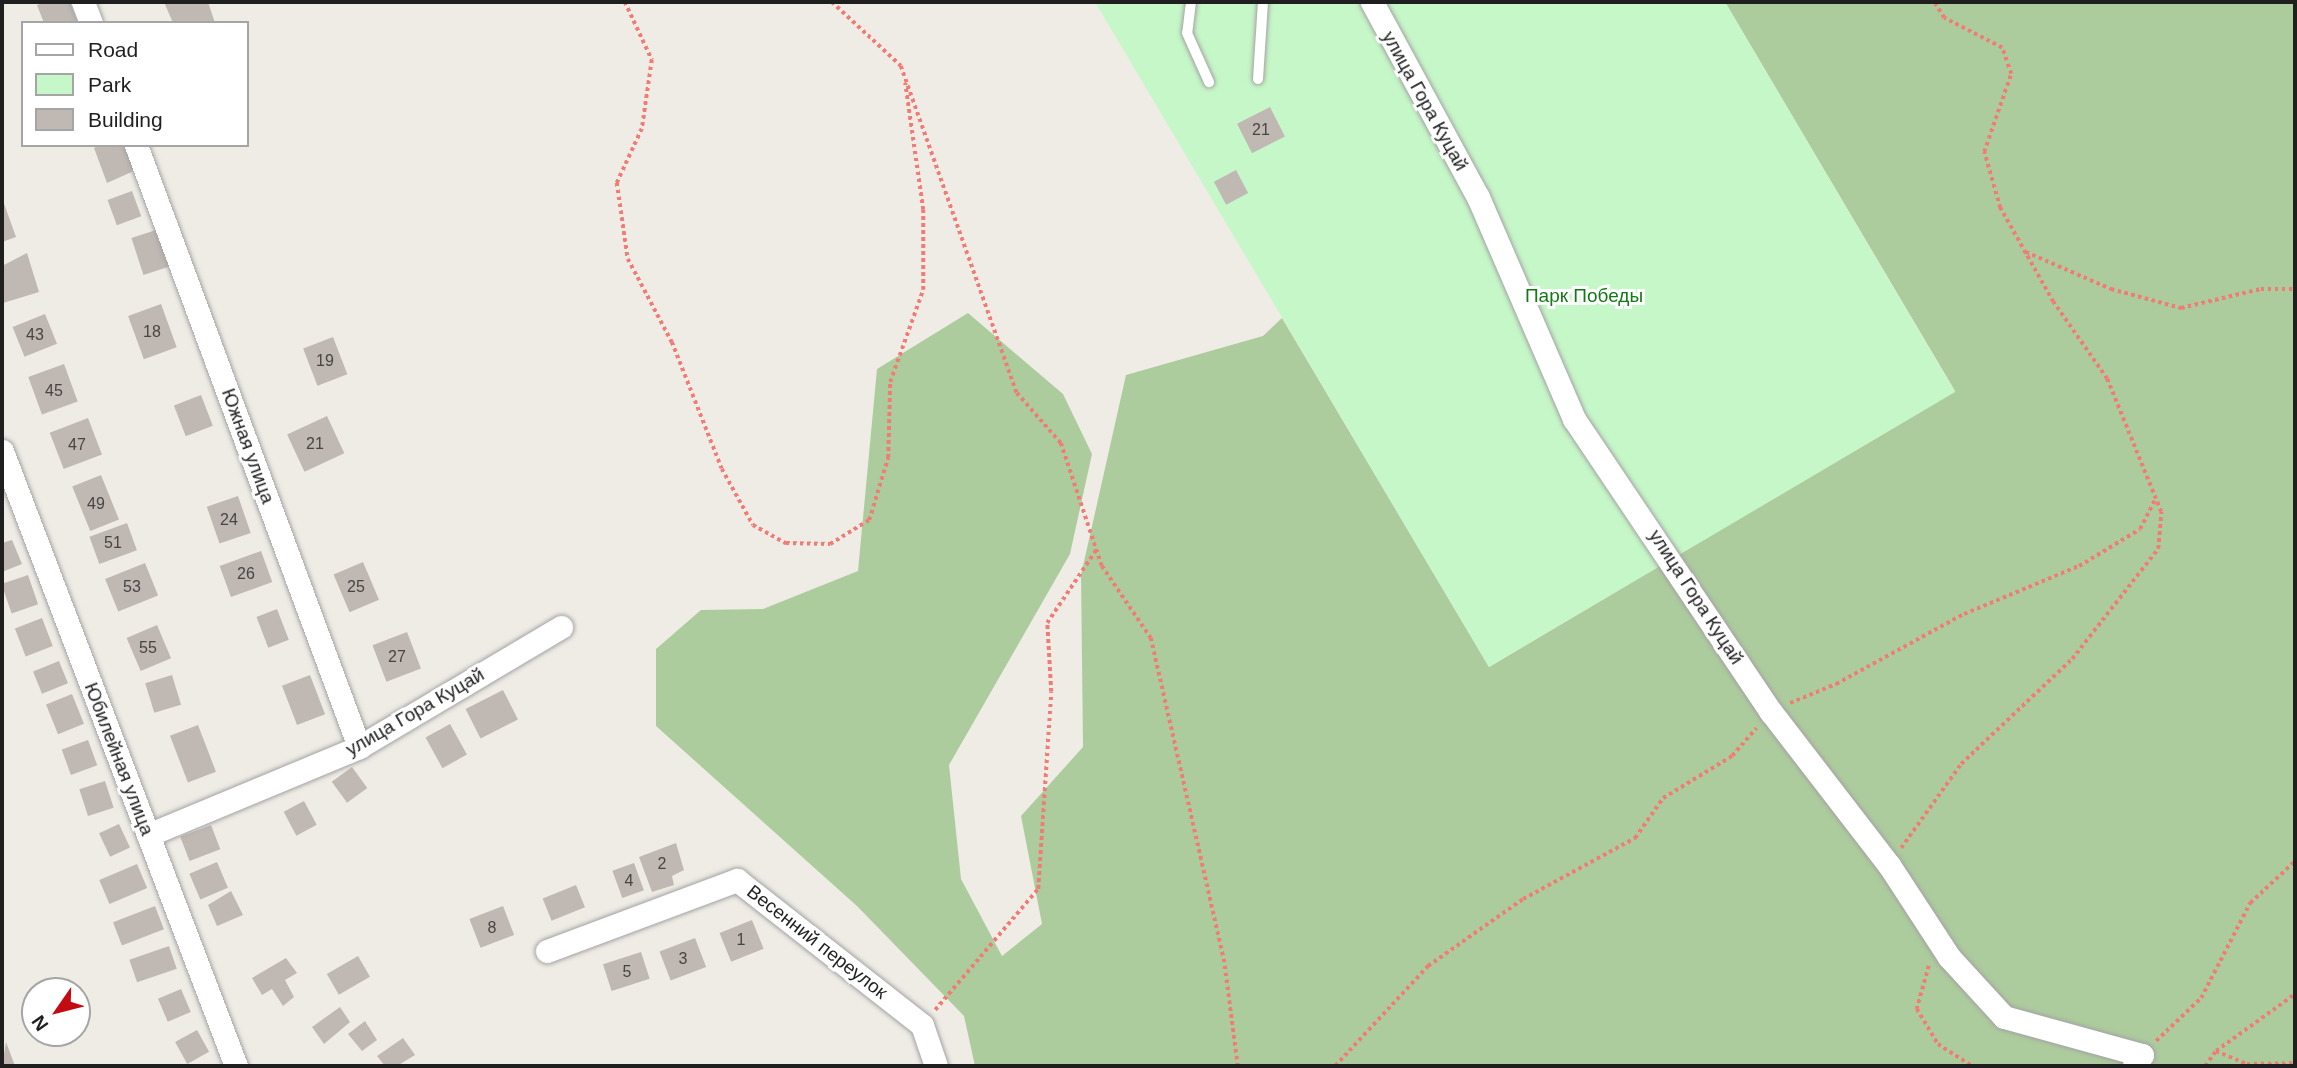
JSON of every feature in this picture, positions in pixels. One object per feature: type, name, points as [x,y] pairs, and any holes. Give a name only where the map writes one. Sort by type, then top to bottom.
[{"type":"street","points":[[83,2],[90,21]]},
{"type":"street","name":"улица Гора Куцай","points":[[1372,2],[1478,197],[1574,419],[1771,712],[1889,865],[1939,942],[2004,1017],[2138,1060]]},
{"type":"street","name":"Южная улица","points":[[137,147],[359,747]]},
{"type":"street","name":"Юбилейная улица","points":[[2,451],[236,1066]]},
{"type":"street","name":"улица Гора Куцай","points":[[148,835],[359,747],[561,627]]},
{"type":"street","name":"Весенний переулок","points":[[547,951],[737,880],[922,1025]]},
{"type":"street","points":[[922,1025],[936,1066]]},
{"type":"lane","points":[[1191,2],[1186,33],[1209,82]]},
{"type":"lane","points":[[1258,79],[1263,2]]},
{"type":"path","points":[[625,2],[652,60],[642,129],[617,183],[628,259],[672,342],[728,480],[753,525],[786,543],[830,544],[869,520],[888,458],[891,382],[923,290],[922,210],[904,73]]},
{"type":"path","points":[[832,2],[904,73],[1017,393],[1061,443],[1096,549],[1151,638],[1219,933],[1238,1066]]},
{"type":"path","points":[[1889,865],[1961,764],[2072,659],[2158,549],[2161,513],[2107,379],[2024,252],[2000,208],[1984,152],[2011,74],[2002,48],[1944,18],[1934,2]]},
{"type":"path","points":[[2024,252],[2111,289],[2181,308],[2260,289],[2295,289]]},
{"type":"path","points":[[922,1025],[1038,889],[1051,692],[1047,623],[1096,549]]},
{"type":"path","points":[[2138,1060],[2201,998],[2250,903],[2295,861]]},
{"type":"path","points":[[1939,942],[1917,1009],[1938,1045],[1972,1066]]},
{"type":"path","points":[[1335,1066],[1428,966]]},
{"type":"path","points":[[2205,1066],[2216,1051],[2295,994]]},
{"type":"path","points":[[2216,1051],[2247,1064],[2295,1063]]},
{"type":"green space","name":"Парк Победы","points":[[1095,2],[1725,2],[1955,392],[1489,667]]},
{"type":"green space","points":[[1725,2],[2295,2],[2295,1066],[975,1066],[964,1016],[857,906],[656,726],[656,649],[701,610],[763,609],[858,571],[877,369],[968,313],[1063,394],[1092,454],[1070,554],[949,765],[961,879],[1002,956],[1042,924],[1021,816],[1083,747],[1081,575],[1126,375],[1263,336],[1282,318],[1489,667],[1955,391]]},
{"type":"building","points":[[46,2],[70,2],[77,21],[43,21],[37,5]]},
{"type":"building","points":[[164,2],[208,2],[214,21],[172,21]]},
{"type":"building","points":[[1270,107],[1285,136],[1252,153],[1237,124]]},
{"type":"building","points":[[126,147],[136,170],[107,183],[94,148]]},
{"type":"building","points":[[1236,170],[1248,193],[1226,205],[1214,182]]},
{"type":"building","points":[[132,191],[141,216],[117,225],[108,200]]},
{"type":"building","points":[[2,198],[16,237],[2,242]]},
{"type":"building","points":[[159,229],[171,266],[143,275],[131,238]]},
{"type":"building","points":[[27,253],[39,292],[3,303],[2,266]]},
{"type":"building","points":[[161,304],[177,347],[144,359],[128,316]]},
{"type":"building","points":[[45,314],[57,344],[25,357],[13,327]]},
{"type":"building","points":[[333,337],[347,374],[317,386],[303,348]]},
{"type":"building","points":[[64,364],[78,402],[42,415],[28,377]]},
{"type":"building","points":[[201,395],[213,426],[186,436],[174,405]]},
{"type":"building","points":[[327,416],[344,453],[304,472],[287,435]]},
{"type":"building","points":[[88,418],[102,454],[64,469],[50,433]]},
{"type":"building","points":[[101,475],[119,520],[90,531],[72,487]]},
{"type":"building","points":[[238,496],[251,533],[219,544],[207,507]]},
{"type":"building","points":[[127,523],[137,550],[99,564],[89,537]]},
{"type":"building","points":[[12,540],[22,564],[2,572],[2,543]]},
{"type":"building","points":[[261,551],[272,582],[231,597],[220,566]]},
{"type":"building","points":[[363,562],[379,600],[350,612],[334,575]]},
{"type":"building","points":[[145,563],[158,595],[118,612],[105,579]]},
{"type":"building","points":[[28,575],[38,604],[12,613],[2,584]]},
{"type":"building","points":[[277,609],[289,640],[268,648],[256,617]]},
{"type":"building","points":[[42,618],[53,646],[26,656],[15,628]]},
{"type":"building","points":[[157,625],[171,658],[141,671],[127,638]]},
{"type":"building","points":[[407,632],[421,668],[386,682],[372,645]]},
{"type":"building","points":[[59,661],[68,683],[42,694],[33,671]]},
{"type":"building","points":[[172,675],[181,705],[154,713],[145,683]]},
{"type":"building","points":[[310,675],[325,714],[297,725],[282,686]]},
{"type":"building","points":[[503,690],[518,719],[481,738],[466,709]]},
{"type":"building","points":[[72,694],[84,724],[58,734],[46,704]]},
{"type":"building","points":[[450,724],[467,755],[442,768],[426,738]]},
{"type":"building","points":[[198,725],[216,772],[188,782],[170,736]]},
{"type":"building","points":[[88,740],[97,765],[71,775],[62,750]]},
{"type":"building","points":[[352,767],[367,788],[347,803],[332,782]]},
{"type":"building","points":[[105,781],[114,808],[88,816],[79,789]]},
{"type":"building","points":[[304,801],[317,825],[296,836],[284,812]]},
{"type":"building","points":[[119,824],[130,848],[110,857],[99,833]]},
{"type":"building","points":[[211,825],[220,849],[190,861],[180,837]]},
{"type":"building","points":[[676,843],[684,870],[672,876],[674,885],[652,892],[639,857]]},
{"type":"building","points":[[217,862],[228,888],[200,899],[189,874]]},
{"type":"building","points":[[634,863],[644,890],[622,898],[612,871]]},
{"type":"building","points":[[137,864],[147,888],[109,904],[99,880]]},
{"type":"building","points":[[576,885],[585,907],[552,921],[543,898]]},
{"type":"building","points":[[231,891],[243,915],[217,926],[208,905]]},
{"type":"building","points":[[155,906],[164,929],[122,945],[113,922]]},
{"type":"building","points":[[503,906],[514,935],[481,948],[469,919]]},
{"type":"building","points":[[752,920],[764,949],[731,962],[720,933]]},
{"type":"building","points":[[695,938],[706,967],[671,981],[660,952]]},
{"type":"building","points":[[169,946],[177,969],[137,982],[129,960]]},
{"type":"building","points":[[641,952],[650,979],[612,991],[603,964]]},
{"type":"building","points":[[358,956],[370,977],[339,995],[327,974]]},
{"type":"building","points":[[286,958],[297,973],[285,980],[294,997],[283,1006],[272,989],[262,995],[252,978]]},
{"type":"building","points":[[181,989],[191,1012],[168,1022],[158,999]]},
{"type":"building","points":[[340,1007],[350,1022],[324,1044],[312,1027]]},
{"type":"building","points":[[365,1021],[377,1040],[362,1051],[348,1034]]},
{"type":"building","points":[[197,1030],[209,1052],[187,1064],[175,1042]]},
{"type":"building","points":[[403,1038],[415,1055],[397,1066],[385,1066],[377,1056]]},
{"type":"building","points":[[6,1042],[15,1066],[2,1066]]}]
